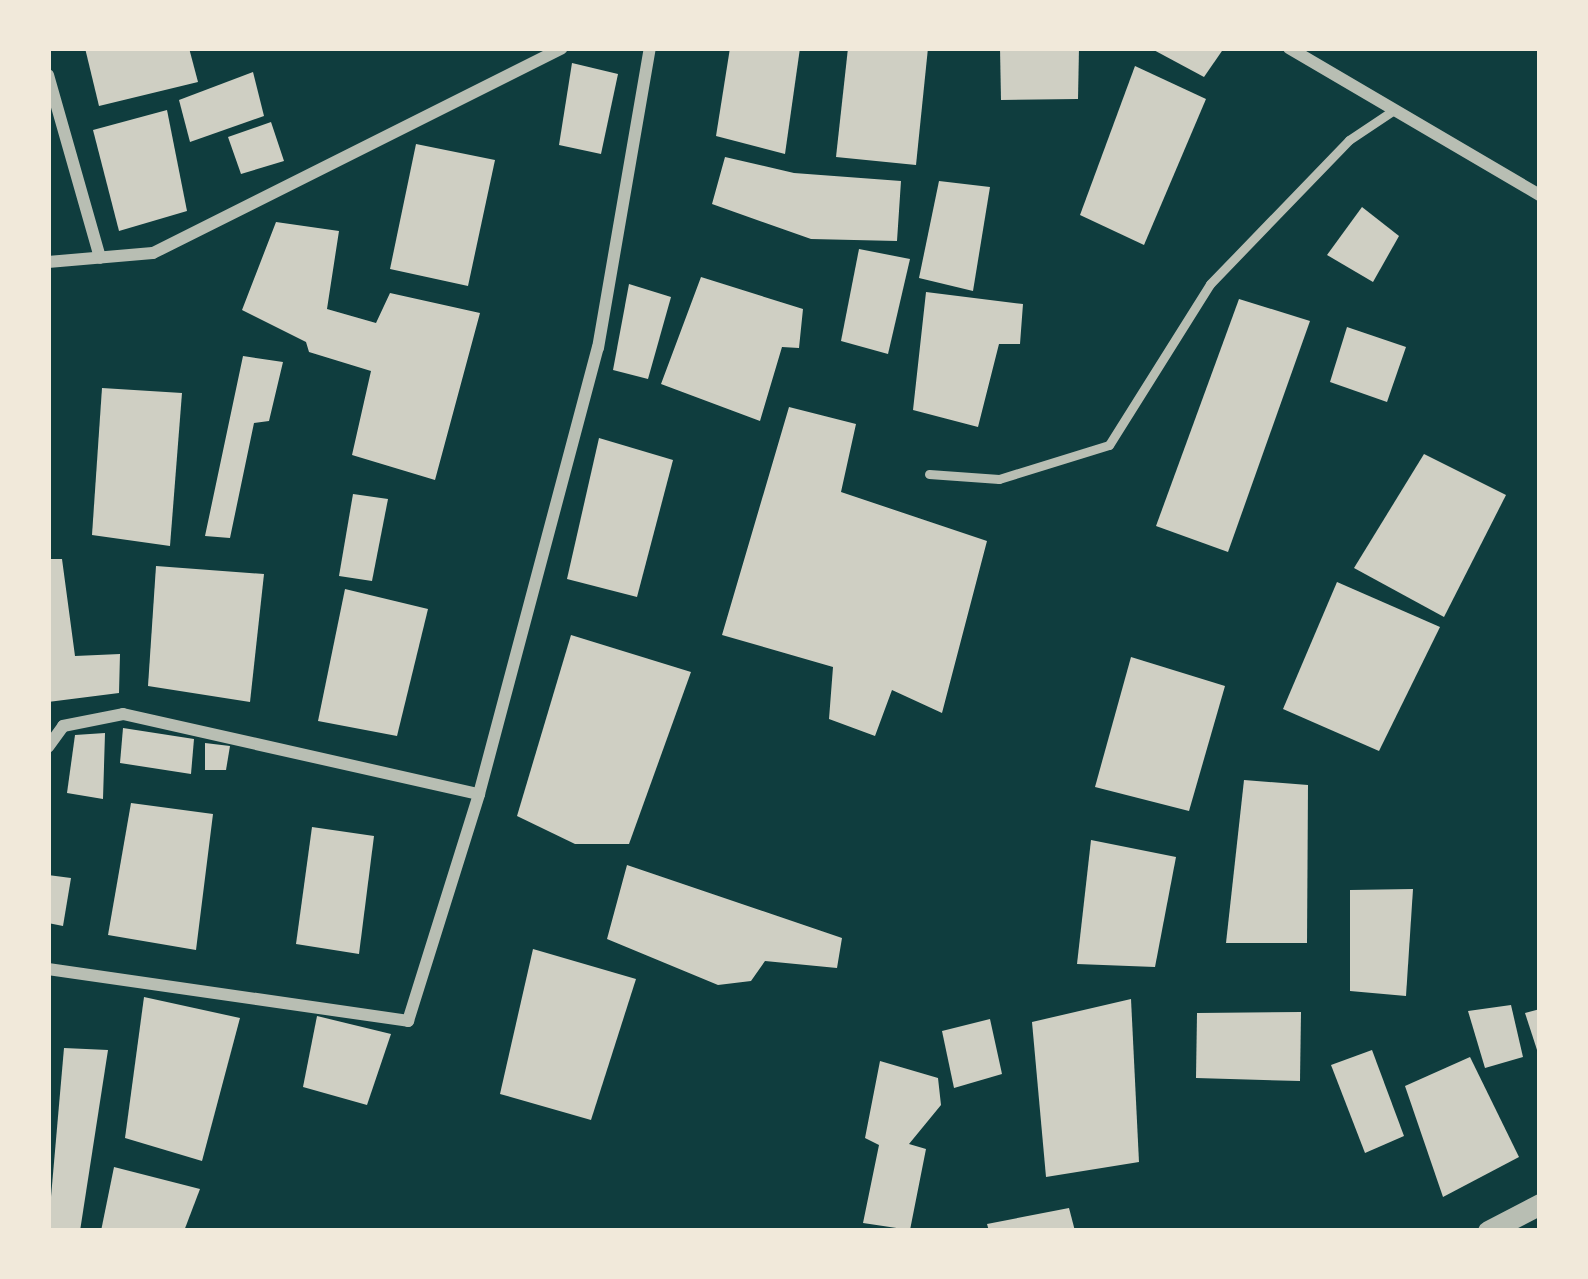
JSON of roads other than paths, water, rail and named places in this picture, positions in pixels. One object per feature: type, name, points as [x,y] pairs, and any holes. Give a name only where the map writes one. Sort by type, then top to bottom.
[{"type":"street","points":[[48,262],[153,253],[562,48]]},
{"type":"street","points":[[48,969],[408,1022],[479,794],[598,347],[650,48]]},
{"type":"street","points":[[1289,48],[1540,196]]},
{"type":"street","points":[[48,75],[100,258]]},
{"type":"street","points":[[48,747],[63,726],[123,714],[479,794]]},
{"type":"street","points":[[1489,1231],[1540,1204]]},
{"type":"lane","points":[[929,474],[999,478],[1108,446],[1210,284],[1349,140],[1394,110]]}]
